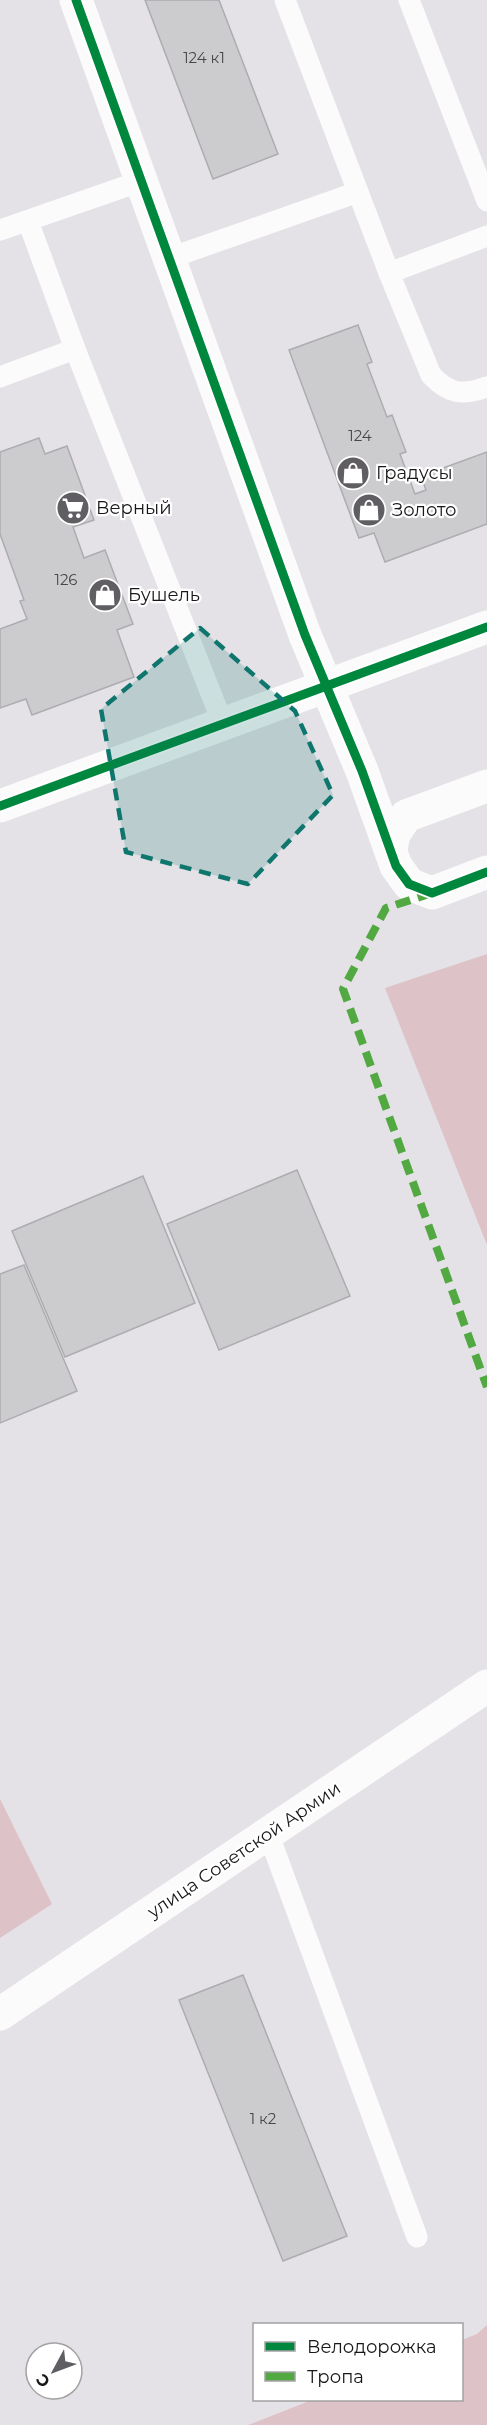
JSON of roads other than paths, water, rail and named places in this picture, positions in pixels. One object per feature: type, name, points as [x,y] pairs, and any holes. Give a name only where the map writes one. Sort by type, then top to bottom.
[{"type":"street","points":[[76,0],[305,635],[328,686],[396,866],[409,884],[432,893],[487,872]]},
{"type":"street","points":[[0,806],[487,627]]},
{"type":"street","points":[[391,849],[394,834],[406,816],[487,786]]},
{"type":"street","name":"улица Советской Армии","points":[[0,2013],[487,1686]]},
{"type":"lane","points":[[285,0],[431,375],[441,386],[452,392],[487,387]]},
{"type":"lane","points":[[409,0],[487,201]]},
{"type":"lane","points":[[0,230],[141,181]]},
{"type":"lane","points":[[170,258],[358,192]]},
{"type":"lane","points":[[28,220],[75,349],[223,724]]},
{"type":"lane","points":[[390,273],[487,236]]},
{"type":"lane","points":[[0,377],[75,349]]},
{"type":"lane","points":[[268,1833],[417,2237]]},
{"type":"place","name":"Градусы","points":[[353,473]]},
{"type":"place","name":"Верный","points":[[73,508]]},
{"type":"place","name":"Золото","points":[[369,510]]},
{"type":"place","name":"Бушель","points":[[105,595]]}]
